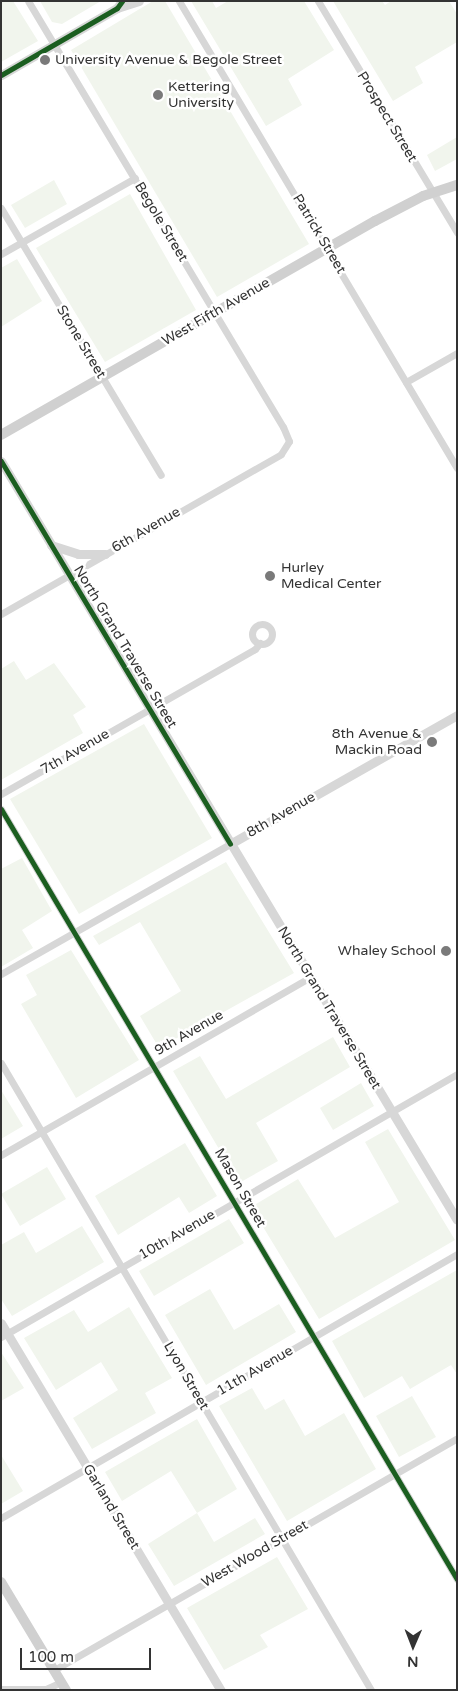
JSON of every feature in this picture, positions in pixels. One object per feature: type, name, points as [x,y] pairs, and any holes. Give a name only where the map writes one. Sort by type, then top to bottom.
[{"type":"main road","name":"West Fifth Avenue","points":[[1,435],[327,248],[433,192],[457,185]]},
{"type":"main road","points":[[1,1582],[63,1686]]},
{"type":"street","name":"Begole Street","points":[[28,1],[286,430],[289,444]]},
{"type":"street","points":[[1,75],[120,5],[139,1]]},
{"type":"street","name":"Patrick Street","points":[[179,1],[457,468]]},
{"type":"street","name":"Prospect Street","points":[[318,1],[457,232]]},
{"type":"street","points":[[1,254],[134,178]]},
{"type":"street","name":"Stone Street","points":[[1,208],[161,475]]},
{"type":"street","points":[[406,382],[457,353]]},
{"type":"street","name":"6th Avenue","points":[[1,614],[277,456],[289,444]]},
{"type":"street","name":"North Grand Traverse Street","points":[[1,461],[457,1220]]},
{"type":"street","points":[[51,545],[78,554],[105,554]]},
{"type":"street","name":"7th Avenue","points":[[1,794],[256,648],[260,643]]},
{"type":"street","name":"8th Avenue","points":[[1,974],[457,715]]},
{"type":"street","name":"Mason Street","points":[[1,809],[155,1066],[457,1579]]},
{"type":"street","name":"9th Avenue","points":[[1,1156],[311,977]]},
{"type":"street","name":"Lyon Street","points":[[1,1063],[371,1690]]},
{"type":"street","name":"10th Avenue","points":[[4,1335],[457,1074]]},
{"type":"street","name":"11th Avenue","points":[[1,1518],[457,1254]]},
{"type":"street","name":"Garland Street","points":[[1,1323],[4,1335],[221,1690]]},
{"type":"street","name":"West Wood Street","points":[[54,1670],[457,1438]]},
{"type":"street","points":[[1,1689],[46,1689],[63,1686]]},
{"type":"shaded area","points":[[1,1],[13,1],[38,41],[1,62]]},
{"type":"shaded area","points":[[40,1],[101,1],[62,24],[52,22]]},
{"type":"shaded area","name":"Kettering University","points":[[153,1],[165,1],[309,244],[217,297],[71,50]]},
{"type":"shaded area","points":[[191,1],[212,1],[216,8],[228,1],[304,1],[334,50],[288,79],[302,105],[266,126]]},
{"type":"shaded area","points":[[333,1],[382,1],[385,5],[391,1],[449,1],[457,14],[457,42],[415,67],[423,83],[393,101]]},
{"type":"shaded area","points":[[457,137],[457,159],[435,171],[427,155]]},
{"type":"shaded area","points":[[54,180],[67,204],[25,228],[11,205]]},
{"type":"shaded area","points":[[130,194],[196,310],[105,362],[36,248]]},
{"type":"shaded area","points":[[17,259],[42,301],[1,327],[1,268]]},
{"type":"shaded area","points":[[14,661],[26,680],[54,663],[86,707],[73,715],[83,733],[1,780],[1,669]]},
{"type":"shaded area","points":[[144,724],[212,838],[79,914],[10,799]]},
{"type":"shaded area","points":[[22,858],[52,911],[22,930],[33,948],[1,967],[1,869]]},
{"type":"shaded area","points":[[226,862],[294,973],[159,1048],[140,1016],[181,991],[140,922],[99,945],[93,936]]},
{"type":"shaded area","points":[[71,950],[139,1060],[76,1098],[21,1004],[37,995],[26,975]]},
{"type":"shaded area","points":[[333,1037],[350,1067],[256,1123],[278,1161],[239,1183],[173,1071],[200,1056],[226,1099]]},
{"type":"shaded area","points":[[361,1083],[374,1106],[333,1130],[320,1108]]},
{"type":"shaded area","points":[[1,1090],[23,1126],[1,1139]]},
{"type":"shaded area","points":[[388,1129],[455,1240],[319,1319],[251,1207],[298,1179],[335,1238],[399,1202],[365,1142]]},
{"type":"shaded area","points":[[185,1143],[217,1196],[189,1213],[179,1197],[118,1235],[95,1196]]},
{"type":"shaded area","points":[[47,1167],[66,1199],[20,1226],[1,1194]]},
{"type":"shaded area","points":[[229,1219],[244,1243],[154,1296],[139,1271]]},
{"type":"shaded area","points":[[82,1226],[104,1262],[12,1316],[1,1299],[1,1245],[24,1232],[36,1253]]},
{"type":"shaded area","points":[[457,1270],[457,1374],[451,1365],[410,1389],[402,1376],[364,1398],[332,1341]]},
{"type":"shaded area","points":[[210,1289],[234,1330],[279,1304],[296,1332],[206,1385],[165,1315]]},
{"type":"shaded area","points":[[129,1307],[172,1378],[145,1393],[156,1413],[92,1449],[73,1418],[118,1390],[101,1362],[56,1390],[24,1338],[74,1310],[88,1332]]},
{"type":"shaded area","points":[[1,1352],[24,1388],[1,1401]]},
{"type":"shaded area","points":[[252,1388],[265,1410],[284,1399],[305,1436],[344,1413],[376,1469],[287,1521],[219,1406]]},
{"type":"shaded area","points":[[412,1396],[436,1437],[399,1457],[376,1416]]},
{"type":"shaded area","points":[[197,1419],[237,1489],[197,1513],[171,1471],[122,1501],[105,1472]]},
{"type":"shaded area","points":[[1,1455],[23,1491],[1,1504]]},
{"type":"shaded area","points":[[197,1513],[214,1542],[255,1518],[265,1534],[174,1586],[148,1544]]},
{"type":"shaded area","points":[[277,1557],[308,1609],[260,1635],[268,1647],[224,1670],[187,1608]]},
{"type":"cycle path","points":[[1,75],[117,8],[122,1]]},
{"type":"cycle path","points":[[1,461],[230,844]]},
{"type":"cycle path","points":[[1,809],[457,1579]]},
{"type":"place","name":"University Avenue & Begole Street","points":[[45,60]]},
{"type":"place","name":"Kettering University","points":[[158,95]]},
{"type":"place","name":"Hurley Medical Center","points":[[270,576]]},
{"type":"place","name":"8th Avenue & Mackin Road","points":[[432,742]]},
{"type":"place","name":"Whaley School","points":[[446,951]]}]
